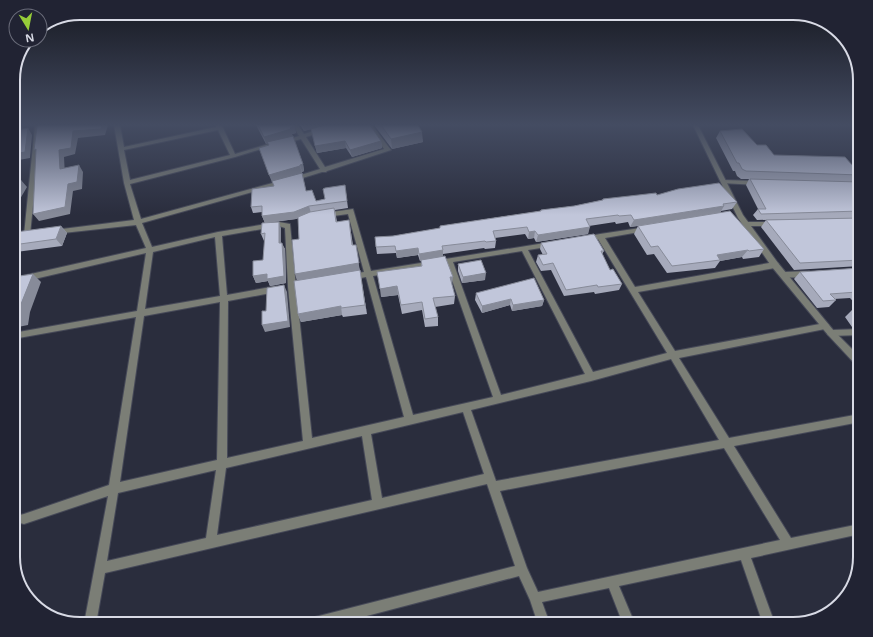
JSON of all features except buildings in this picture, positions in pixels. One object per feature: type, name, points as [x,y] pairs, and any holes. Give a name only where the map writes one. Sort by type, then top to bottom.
[{"type":"street","points":[[33,155],[23,235],[34,234]]},
{"type":"street","points":[[91,617],[114,489],[150,250],[138,222],[127,183],[122,155]]},
{"type":"street","points":[[127,183],[238,155]]},
{"type":"street","points":[[313,155],[324,171]]},
{"type":"street","points":[[49,232],[138,222],[324,171],[374,155]]},
{"type":"street","points":[[709,155],[723,182],[735,214],[746,224],[775,265],[828,329],[853,356]]},
{"type":"street","points":[[723,182],[768,183]]},
{"type":"street","points":[[319,215],[351,211],[370,274],[410,421]]},
{"type":"street","points":[[20,279],[218,234],[278,224],[291,225],[308,443]]},
{"type":"street","points":[[746,224],[778,224]]},
{"type":"street","points":[[578,240],[654,227]]},
{"type":"street","points":[[212,542],[222,464],[224,298],[218,234]]},
{"type":"street","points":[[600,236],[789,545]]},
{"type":"street","points":[[346,278],[562,242]]},
{"type":"street","points":[[524,249],[591,377]]},
{"type":"street","points":[[449,260],[498,400]]},
{"type":"street","points":[[633,290],[775,265]]},
{"type":"street","points":[[784,275],[814,273]]},
{"type":"street","points":[[20,335],[141,312],[296,286]]},
{"type":"street","points":[[24,519],[114,489],[308,443],[466,408],[674,355],[828,329],[853,331]]},
{"type":"street","points":[[466,408],[522,570],[535,598],[542,617]]},
{"type":"street","points":[[100,568],[378,504],[492,482],[727,444],[853,419]]},
{"type":"street","points":[[366,431],[378,504]]},
{"type":"street","points":[[535,598],[853,531]]},
{"type":"street","points":[[744,554],[766,617]]},
{"type":"street","points":[[360,617],[522,570]]},
{"type":"street","points":[[612,582],[626,617]]}]
